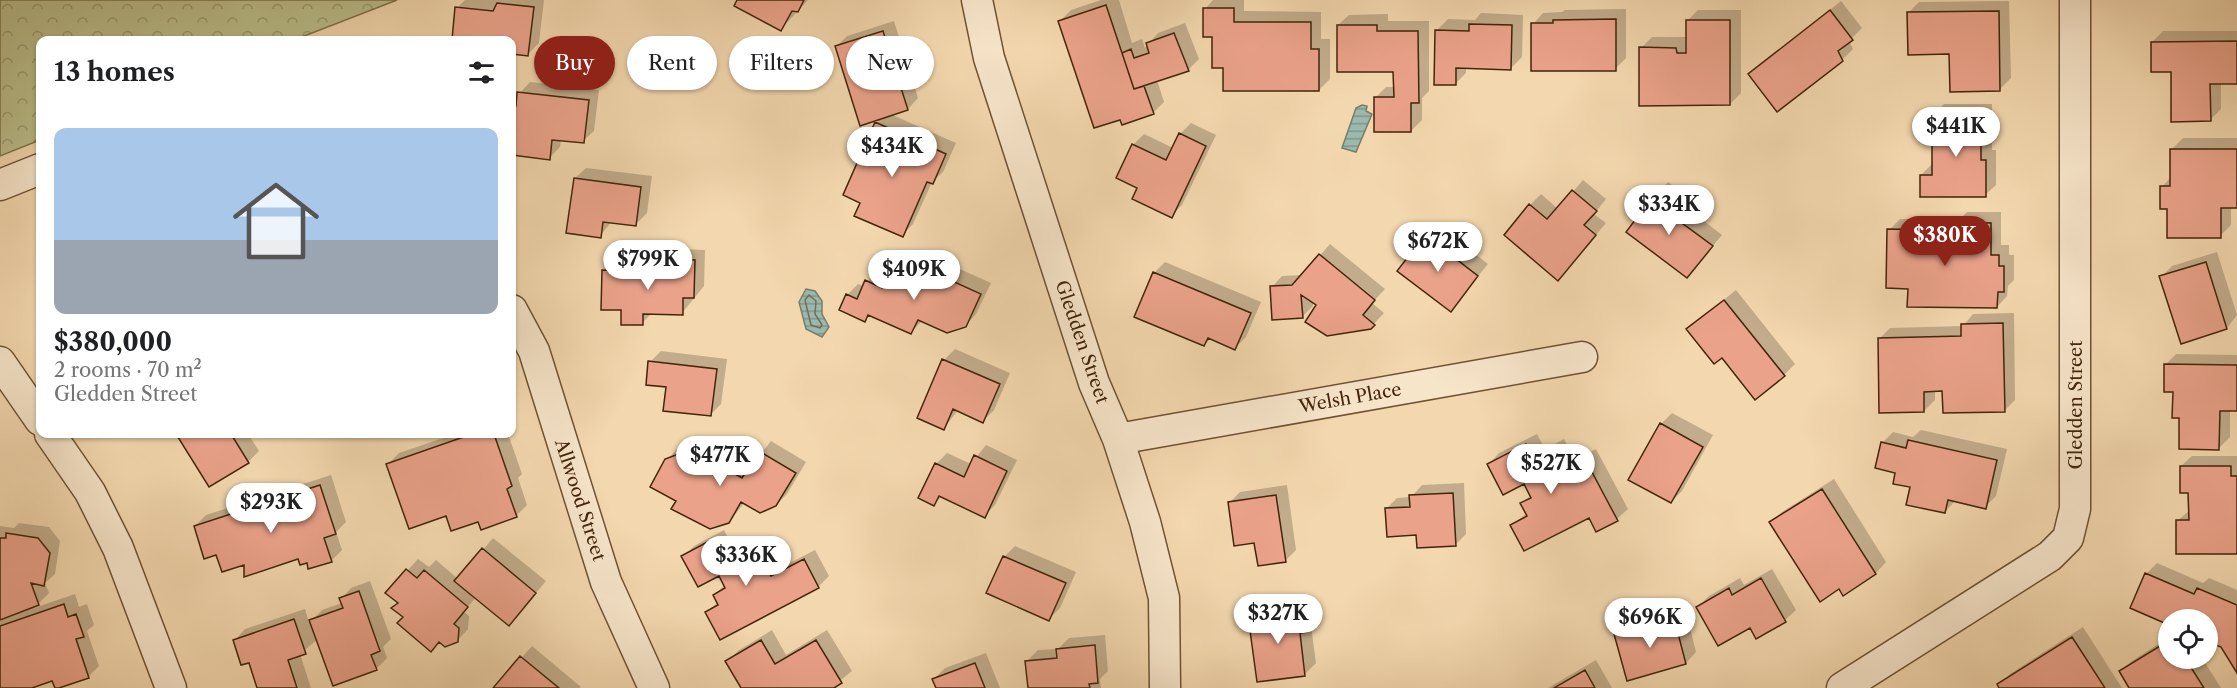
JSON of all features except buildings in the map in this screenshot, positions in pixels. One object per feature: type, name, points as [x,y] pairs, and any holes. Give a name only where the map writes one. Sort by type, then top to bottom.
[{"type":"street","name":"Gledden Street","points":[[977,0],[992,69],[1094,383],[1118,439],[1145,522],[1164,598],[1165,688]]},
{"type":"street","name":"Gledden Street","points":[[1842,688],[2050,556],[2068,538],[2075,509],[2075,0]]},
{"type":"street","points":[[0,185],[36,171]]},
{"type":"street","name":"Allwood Street","points":[[516,317],[534,351],[606,582],[654,688]]},
{"type":"street","name":"Welsh Place","points":[[1118,439],[1582,357]]},
{"type":"street","points":[[0,362],[36,414]]},
{"type":"street","points":[[53,438],[90,492],[118,548],[171,688]]},
{"type":"green space","points":[[0,0],[397,0],[304,36],[36,36],[36,142],[0,156]]},
{"type":"water","points":[[1362,105],[1367,106],[1366,111],[1372,114],[1356,152],[1342,148],[1356,108]]},
{"type":"water","points":[[806,289],[815,291],[822,301],[822,314],[829,327],[822,337],[806,329],[799,302]]}]
